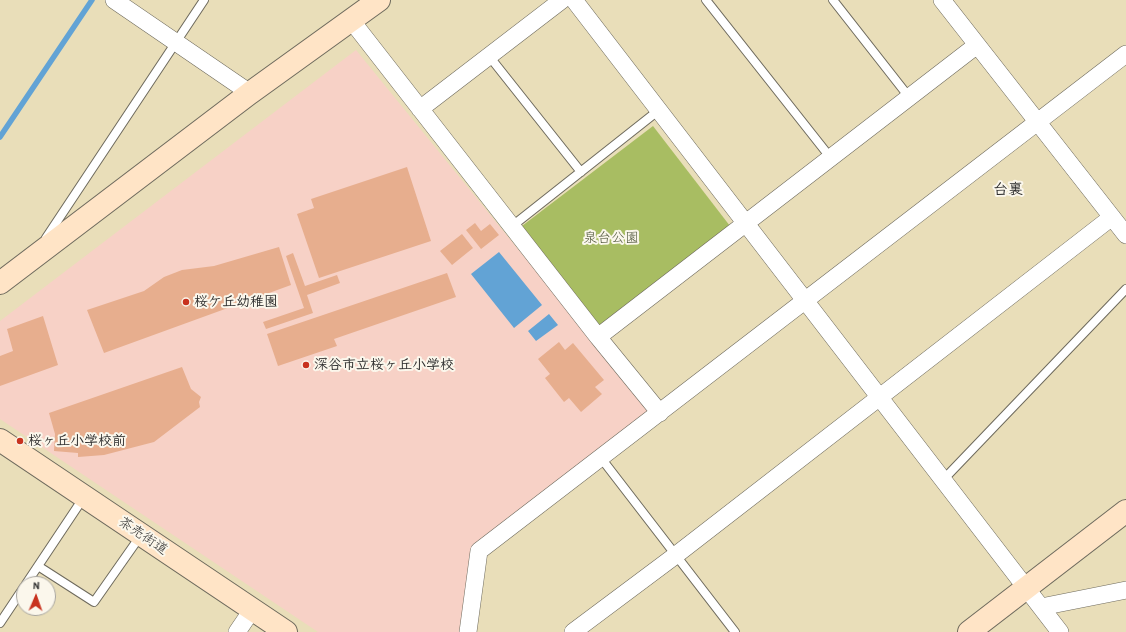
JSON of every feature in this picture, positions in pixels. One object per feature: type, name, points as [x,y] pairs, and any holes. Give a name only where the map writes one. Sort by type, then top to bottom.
[{"type":"street","points":[[114,0],[250,93]]},
{"type":"street","points":[[0,283],[250,93],[379,0]]},
{"type":"street","points":[[420,109],[562,0]]},
{"type":"street","points":[[574,0],[1060,632]]},
{"type":"street","points":[[942,0],[1126,235]]},
{"type":"street","points":[[351,20],[598,337],[660,413]]},
{"type":"street","points":[[598,337],[745,222],[978,45]]},
{"type":"street","points":[[468,632],[479,551],[1126,54]]},
{"type":"street","points":[[572,632],[676,555],[1112,217]]},
{"type":"street","name":"茶売街道","points":[[0,440],[286,632]]},
{"type":"street","points":[[969,632],[1126,511]]},
{"type":"street","points":[[1041,607],[1126,590]]},
{"type":"street","points":[[237,632],[252,610]]},
{"type":"lane","points":[[34,257],[204,0]]},
{"type":"lane","points":[[706,0],[830,157]]},
{"type":"lane","points":[[833,0],[908,97]]},
{"type":"lane","points":[[489,56],[581,172]]},
{"type":"lane","points":[[512,227],[659,110]]},
{"type":"lane","points":[[943,480],[1126,289]]},
{"type":"lane","points":[[601,458],[735,632]]},
{"type":"lane","points":[[31,576],[84,497]]},
{"type":"lane","points":[[38,566],[94,602],[141,535]]},
{"type":"lane","points":[[0,623],[16,599]]},
{"type":"shaded area","name":"深谷市立桜ヶ丘小学校","points":[[356,50],[649,410],[473,548],[462,632],[318,632],[0,419],[0,321]]},
{"type":"green space","name":"泉台公園","points":[[653,126],[730,226],[600,328],[518,229]]},
{"type":"water","points":[[499,252],[542,305],[514,328],[471,274]]},
{"type":"water","points":[[549,314],[558,325],[536,341],[528,331]]},
{"type":"building","points":[[407,167],[431,241],[319,278],[297,214],[314,208],[311,199]]},
{"type":"building","points":[[475,223],[481,231],[490,224],[499,235],[481,249],[466,230]]},
{"type":"building","points":[[462,234],[473,248],[452,265],[440,251]]},
{"type":"building","points":[[279,247],[291,285],[104,353],[87,310],[144,291],[164,277],[182,270],[214,266]]},
{"type":"building","points":[[293,253],[305,286],[337,275],[340,283],[307,295],[313,313],[266,329],[263,322],[304,308],[286,256]]},
{"type":"building","points":[[447,273],[456,297],[334,339],[337,346],[278,366],[267,334]]},
{"type":"building","points":[[43,316],[58,365],[0,386],[0,356],[13,351],[7,329]]},
{"type":"building","points":[[559,342],[565,350],[573,343],[604,380],[595,387],[602,394],[581,412],[569,398],[564,402],[545,378],[550,374],[538,359]]},
{"type":"building","points":[[182,367],[191,389],[201,397],[199,402],[200,407],[154,442],[104,455],[78,457],[78,453],[54,451],[55,434],[49,413]]},
{"type":"waterway","points":[[0,137],[92,0]]},
{"type":"place","name":"桜ケ丘幼稚園","points":[[186,302]]},
{"type":"place","name":"深谷市立桜ヶ丘小学校","points":[[306,365]]},
{"type":"place","name":"桜ヶ丘小学校前","points":[[20,441]]},
{"type":"district","name":"台裏","points":[[1008,190]]}]
